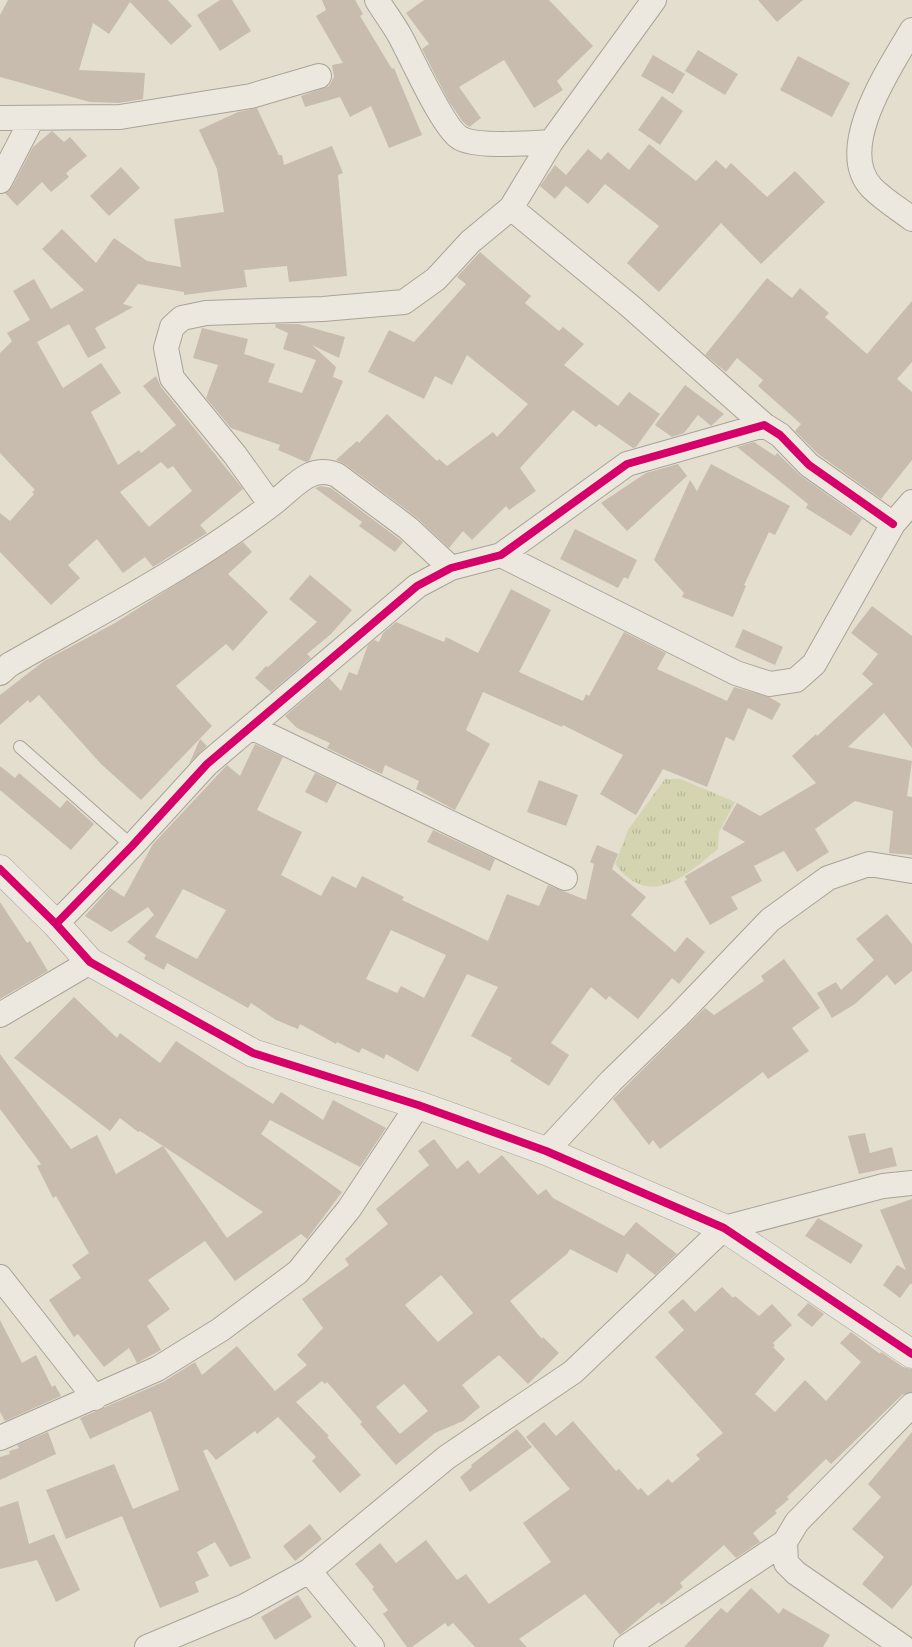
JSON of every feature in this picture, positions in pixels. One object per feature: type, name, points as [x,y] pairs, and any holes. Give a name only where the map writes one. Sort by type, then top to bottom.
[{"type":"street","points":[[377,0],[399,34],[447,122],[458,137],[471,142],[504,144],[551,142]]},
{"type":"street","points":[[271,505],[236,455],[172,378],[166,348],[172,327],[182,318],[206,313],[323,309],[404,302],[436,279],[470,242],[511,208],[551,142],[654,0]]},
{"type":"street","points":[[912,30],[867,113],[861,142],[860,164],[871,187],[912,219]]},
{"type":"street","points":[[0,118],[120,117],[251,96],[319,76]]},
{"type":"street","points":[[0,181],[32,119]]},
{"type":"street","points":[[511,208],[630,306],[764,425],[780,435],[809,465],[892,524]]},
{"type":"street","points":[[56,924],[132,846],[207,764],[417,586],[451,568],[502,555],[627,464],[764,425]]},
{"type":"street","points":[[0,673],[9,665],[190,560],[271,505],[314,472],[326,470],[338,475],[408,528],[451,568]]},
{"type":"street","points":[[502,555],[736,673],[770,684],[796,680],[814,664],[892,524],[912,502]]},
{"type":"street","points":[[251,727],[565,878]]},
{"type":"street","points":[[546,1150],[611,1081],[678,1016],[770,920],[828,878],[869,864],[912,871]]},
{"type":"street","points":[[0,868],[56,924],[90,962],[253,1053],[418,1105],[546,1150],[724,1228],[912,1354]]},
{"type":"street","points":[[0,1015],[90,962]]},
{"type":"street","points":[[0,1438],[95,1398],[157,1369],[212,1335],[298,1272],[349,1209],[418,1105]]},
{"type":"street","points":[[147,1647],[244,1606],[309,1571],[448,1457],[573,1372],[724,1228],[883,1186],[912,1183]]},
{"type":"street","points":[[0,1277],[95,1398]]},
{"type":"street","points":[[626,1647],[785,1542],[797,1522],[912,1405]]},
{"type":"street","points":[[785,1542],[786,1563],[796,1573],[903,1647]]},
{"type":"street","points":[[309,1571],[372,1647]]},
{"type":"lane","points":[[20,747],[132,846]]},
{"type":"green space","points":[[665,779],[681,779],[735,802],[719,832],[718,849],[680,878],[654,887],[641,885],[628,878],[615,864],[628,830]]},
{"type":"building","points":[[8,0],[168,0],[192,26],[171,45],[130,2],[109,34],[93,23],[79,70],[145,73],[143,99],[119,103],[90,102],[0,77],[0,15]]},
{"type":"building","points":[[220,0],[232,0],[251,31],[220,51],[197,15]]},
{"type":"building","points":[[322,0],[355,0],[363,14],[360,16],[392,69],[394,68],[422,135],[389,148],[371,106],[350,117],[340,97],[305,107],[301,96],[329,86],[334,77],[332,65],[343,63],[316,16],[326,10]]},
{"type":"building","points":[[424,0],[549,0],[593,46],[557,81],[563,90],[534,108],[504,60],[459,87],[481,118],[469,127],[463,122],[448,100],[422,49],[429,44],[406,13]]},
{"type":"building","points":[[758,0],[803,0],[777,22]]},
{"type":"building","points":[[698,50],[738,74],[725,95],[685,71]]},
{"type":"building","points":[[653,55],[685,74],[673,94],[641,76]]},
{"type":"building","points":[[798,56],[850,83],[832,117],[780,90]]},
{"type":"building","points":[[662,96],[683,111],[660,145],[638,130]]},
{"type":"building","points":[[257,108],[279,155],[282,155],[284,165],[332,146],[343,173],[338,175],[347,276],[289,282],[287,266],[244,270],[247,287],[184,295],[184,292],[138,284],[123,304],[133,307],[95,328],[106,348],[88,358],[69,324],[37,342],[63,388],[101,363],[121,393],[91,412],[118,465],[139,450],[141,453],[176,425],[143,386],[156,376],[161,387],[243,489],[200,525],[207,533],[153,567],[145,557],[123,573],[97,539],[68,565],[80,578],[51,605],[0,552],[0,513],[10,521],[34,494],[32,492],[35,490],[0,453],[0,353],[12,341],[7,333],[30,320],[13,291],[34,279],[51,309],[84,290],[42,249],[62,229],[96,263],[114,238],[147,261],[181,267],[174,219],[224,212],[217,169],[199,130],[238,112]],"holes":[[[161,462],[168,469],[173,466],[192,491],[149,527],[120,492]]]},
{"type":"building","points":[[52,131],[64,142],[70,137],[87,156],[66,173],[69,177],[51,192],[42,182],[17,206],[5,193],[12,187],[33,147]]},
{"type":"building","points":[[649,144],[696,181],[716,160],[726,169],[731,163],[767,197],[795,171],[825,202],[761,264],[721,223],[659,292],[627,263],[659,226],[605,184],[588,204],[566,186],[555,199],[540,186],[555,165],[566,175],[588,149],[601,160],[608,152],[629,170]]},
{"type":"building","points":[[121,167],[140,188],[109,216],[90,196]]},
{"type":"building","points":[[480,252],[531,296],[525,303],[559,331],[563,327],[584,344],[564,365],[618,406],[629,392],[660,414],[636,447],[633,448],[599,424],[596,427],[573,410],[520,468],[536,491],[509,510],[506,506],[472,540],[463,531],[449,548],[416,517],[345,464],[336,460],[357,441],[359,443],[387,414],[437,461],[439,459],[447,466],[493,432],[497,437],[528,404],[467,355],[452,385],[435,376],[424,399],[368,372],[389,330],[414,342],[466,284],[457,277]]},
{"type":"building","points":[[767,278],[792,298],[800,288],[829,313],[825,317],[867,354],[912,301],[912,362],[897,379],[912,392],[912,460],[881,499],[818,454],[795,431],[801,424],[758,386],[763,380],[737,358],[726,372],[705,355]]},
{"type":"building","points":[[276,324],[298,324],[345,337],[339,358],[312,345],[336,367],[333,377],[343,381],[309,461],[306,462],[278,450],[280,445],[231,428],[206,398],[218,365],[193,358],[202,328],[248,339],[244,354],[275,364],[268,382],[302,393],[316,360],[283,349],[288,333],[275,327]]},
{"type":"building","points":[[685,385],[724,414],[711,426],[698,415],[684,433],[672,437],[655,425]]},
{"type":"building","points":[[754,442],[775,456],[777,453],[801,476],[862,519],[851,536],[806,508],[808,504],[737,447]]},
{"type":"building","points":[[678,464],[687,476],[627,531],[601,503],[646,473]]},
{"type":"building","points":[[711,464],[790,506],[775,535],[769,532],[744,585],[746,586],[733,617],[682,597],[684,593],[654,560],[690,480],[697,491]]},
{"type":"building","points":[[321,486],[331,488],[403,542],[395,552],[359,526],[362,522],[315,488]]},
{"type":"building","points":[[575,529],[637,560],[628,579],[624,577],[618,588],[560,559]]},
{"type":"building","points":[[243,542],[252,552],[228,574],[268,612],[233,651],[226,644],[176,686],[212,726],[141,800],[101,764],[39,695],[30,703],[28,700],[0,725],[0,695],[44,661],[115,623]]},
{"type":"building","points":[[310,575],[352,610],[331,634],[307,654],[311,658],[271,692],[255,678],[266,666],[268,667],[317,622],[289,599]]},
{"type":"building","points":[[511,589],[551,610],[519,672],[583,701],[586,694],[589,696],[624,632],[666,653],[657,669],[727,701],[734,687],[769,697],[781,704],[772,720],[748,708],[734,741],[726,737],[707,787],[663,769],[636,815],[600,794],[623,755],[563,725],[562,727],[483,692],[466,730],[490,744],[455,810],[416,789],[419,781],[385,765],[382,774],[327,748],[330,743],[297,728],[285,716],[329,678],[341,691],[349,672],[357,675],[368,645],[374,640],[379,642],[383,633],[396,622],[444,642],[446,637],[478,653]]},
{"type":"building","points":[[872,606],[912,636],[912,748],[884,713],[848,747],[912,761],[907,796],[912,797],[912,855],[889,853],[893,811],[855,801],[815,829],[829,852],[797,872],[784,851],[754,866],[762,881],[731,897],[738,909],[710,925],[684,881],[687,880],[685,876],[745,842],[722,829],[737,803],[760,816],[816,783],[792,756],[816,734],[817,736],[873,684],[862,674],[878,654],[851,633]]},
{"type":"building","points":[[743,629],[783,647],[775,665],[735,647]]},
{"type":"building","points":[[200,739],[207,746],[189,764]]},
{"type":"building","points":[[255,744],[283,757],[257,810],[302,832],[281,875],[321,896],[332,876],[356,888],[362,876],[404,897],[402,900],[488,941],[507,894],[539,906],[548,885],[586,900],[594,864],[590,862],[597,845],[618,854],[612,869],[646,897],[631,915],[675,952],[687,937],[705,952],[679,984],[672,978],[638,1019],[609,996],[606,1000],[591,987],[551,1043],[569,1055],[549,1086],[510,1061],[512,1058],[471,1036],[498,987],[467,974],[418,1072],[386,1054],[384,1059],[362,1048],[359,1053],[337,1042],[336,1044],[300,1024],[298,1029],[276,1020],[251,1003],[248,1008],[167,963],[164,970],[144,959],[146,955],[127,942],[154,915],[148,907],[111,932],[85,916],[110,888],[124,897],[153,844],[227,765],[240,776]],"holes":[[[183,889],[226,910],[197,959],[155,937]],[[391,930],[446,955],[424,998],[401,986],[397,993],[366,979]]]},
{"type":"building","points":[[0,766],[15,778],[19,773],[60,808],[67,800],[94,824],[71,850],[0,790]]},
{"type":"building","points":[[315,773],[337,783],[327,803],[305,792]]},
{"type":"building","points":[[539,780],[578,795],[566,826],[527,812]]},
{"type":"building","points":[[433,830],[495,859],[490,871],[427,842]]},
{"type":"building","points":[[0,902],[27,943],[30,941],[48,971],[0,999]]},
{"type":"building","points":[[887,914],[912,944],[912,971],[895,985],[887,975],[855,1004],[832,1018],[817,993],[836,982],[841,990],[874,960],[856,939]]},
{"type":"building","points":[[784,959],[820,1008],[792,1028],[809,1051],[768,1079],[763,1072],[660,1149],[653,1140],[649,1145],[613,1099],[705,1008],[714,1015],[764,981],[761,976]]},
{"type":"building","points":[[74,997],[117,1038],[120,1033],[160,1063],[176,1041],[273,1104],[281,1092],[323,1120],[333,1100],[386,1128],[360,1167],[270,1120],[261,1134],[342,1192],[307,1239],[301,1234],[235,1281],[205,1241],[148,1280],[170,1309],[147,1326],[161,1350],[137,1363],[129,1348],[104,1367],[78,1334],[74,1337],[49,1300],[81,1278],[72,1265],[89,1253],[56,1196],[53,1198],[37,1166],[41,1164],[0,1109],[0,1054],[71,1149],[97,1135],[116,1174],[163,1146],[140,1131],[138,1132],[120,1118],[110,1131],[14,1058]],"holes":[[[163,1146],[263,1212],[227,1238]]]},
{"type":"building","points":[[865,1133],[870,1153],[892,1147],[897,1166],[859,1174],[848,1136]]},
{"type":"building","points":[[434,1139],[457,1169],[468,1160],[479,1174],[502,1155],[538,1195],[546,1189],[553,1198],[624,1236],[636,1222],[677,1254],[655,1275],[627,1253],[617,1273],[570,1249],[567,1254],[510,1301],[542,1339],[543,1337],[559,1353],[528,1384],[499,1355],[462,1385],[480,1407],[463,1421],[435,1433],[396,1465],[327,1382],[325,1384],[322,1381],[296,1402],[329,1436],[327,1437],[361,1475],[340,1493],[312,1461],[316,1457],[278,1417],[257,1434],[255,1431],[216,1460],[207,1449],[203,1451],[251,1558],[230,1567],[215,1542],[197,1552],[209,1576],[195,1582],[199,1592],[160,1608],[122,1516],[66,1539],[46,1490],[114,1464],[133,1509],[179,1490],[151,1411],[90,1439],[80,1418],[163,1382],[195,1362],[202,1375],[237,1346],[275,1391],[307,1365],[297,1355],[323,1328],[302,1299],[349,1265],[345,1259],[388,1224],[376,1209],[429,1165],[418,1151]],"holes":[[[441,1275],[473,1313],[438,1342],[405,1305]],[[404,1384],[428,1411],[400,1434],[376,1407]]]},
{"type":"building","points":[[912,1199],[912,1285],[911,1283],[900,1298],[883,1285],[897,1265],[906,1270],[880,1210]]},
{"type":"building","points":[[818,1218],[863,1245],[851,1264],[805,1236]]},
{"type":"building","points":[[722,1287],[733,1298],[735,1296],[759,1316],[772,1304],[792,1325],[773,1343],[775,1346],[773,1347],[785,1359],[755,1394],[775,1412],[805,1380],[826,1401],[861,1362],[840,1343],[851,1332],[880,1354],[881,1352],[903,1367],[912,1369],[912,1392],[902,1395],[831,1464],[826,1459],[787,1497],[789,1499],[775,1511],[777,1513],[753,1533],[760,1542],[736,1558],[724,1545],[680,1583],[683,1587],[661,1605],[659,1602],[620,1635],[585,1594],[519,1639],[527,1647],[475,1647],[453,1623],[448,1627],[445,1623],[412,1647],[407,1647],[383,1614],[388,1610],[372,1589],[374,1587],[355,1564],[380,1543],[396,1563],[426,1540],[457,1580],[466,1574],[489,1604],[551,1562],[523,1523],[570,1489],[526,1437],[544,1422],[556,1436],[573,1421],[616,1471],[619,1469],[638,1490],[641,1488],[648,1496],[668,1479],[672,1483],[700,1459],[696,1455],[723,1433],[655,1357],[684,1330],[668,1312],[683,1299],[695,1312]]},
{"type":"building","points":[[808,1303],[824,1314],[812,1327],[797,1315]]},
{"type":"building","points":[[0,1320],[22,1363],[36,1355],[52,1387],[55,1385],[61,1396],[5,1421],[0,1412]]},
{"type":"building","points":[[517,1429],[532,1447],[470,1492],[460,1477],[472,1467],[471,1465]]},
{"type":"building","points":[[48,1432],[56,1454],[0,1480],[0,1457],[10,1454],[9,1451],[19,1448],[17,1445]]},
{"type":"building","points":[[912,1432],[912,1585],[892,1609],[862,1584],[884,1557],[852,1529],[881,1497],[868,1484]]},
{"type":"building","points":[[18,1501],[29,1544],[54,1534],[80,1590],[56,1602],[37,1560],[0,1569],[0,1507]]},
{"type":"building","points":[[310,1524],[322,1539],[295,1561],[283,1546]]},
{"type":"building","points":[[751,1588],[779,1614],[783,1608],[830,1635],[823,1647],[684,1647],[721,1608],[727,1613]]},
{"type":"building","points":[[298,1595],[312,1617],[275,1640],[261,1617]]},
{"type":"cycle path","points":[[56,924],[132,846],[207,764],[417,586],[451,568],[501,555],[627,464],[764,425],[780,435],[809,465],[893,524]]},
{"type":"cycle path","points":[[0,869],[56,924],[90,962],[253,1053],[418,1105],[546,1151],[724,1228],[912,1354]]}]
